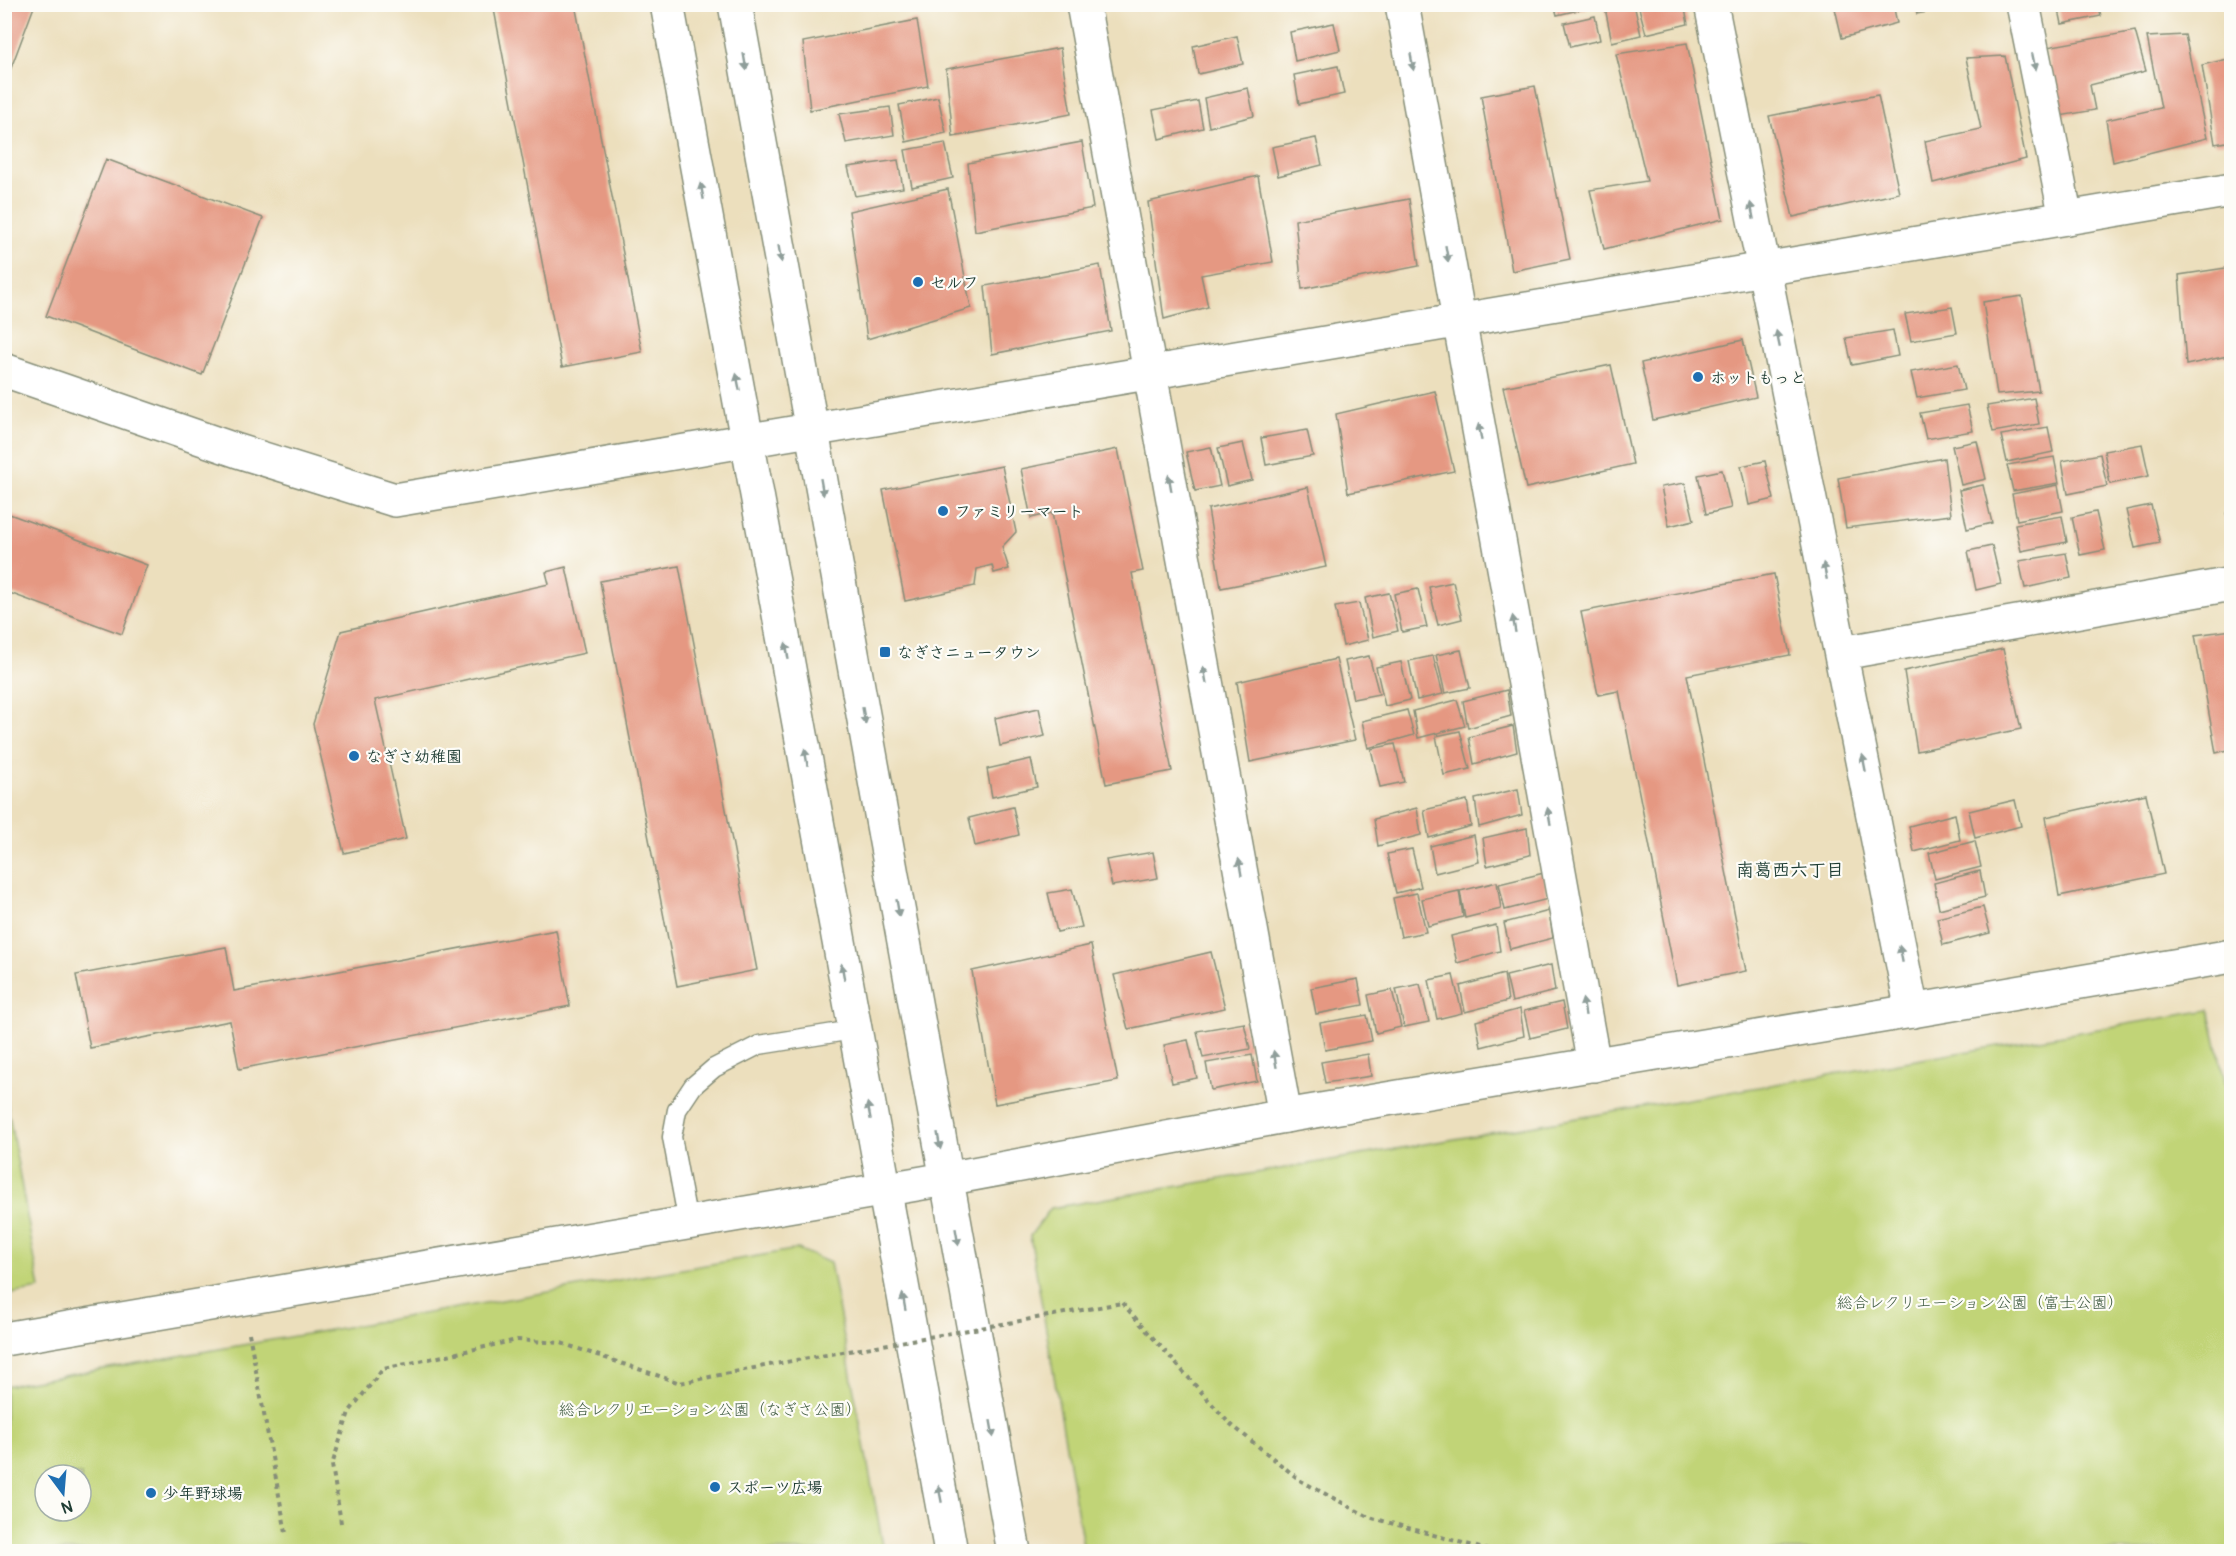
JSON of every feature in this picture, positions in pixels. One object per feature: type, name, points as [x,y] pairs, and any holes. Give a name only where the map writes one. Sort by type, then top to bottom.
[{"type":"street","points":[[667,4],[749,440],[854,1030],[951,1551]]},
{"type":"street","points":[[735,4],[1014,1551]]},
{"type":"street","points":[[1083,4],[1285,1116]]},
{"type":"street","points":[[1402,4],[1594,1065]]},
{"type":"street","points":[[1711,4],[1912,1011]]},
{"type":"street","points":[[2023,4],[2066,218]]},
{"type":"street","points":[[4,370],[238,451],[395,500],[2232,190]]},
{"type":"street","points":[[1842,653],[2232,585]]},
{"type":"street","points":[[4,1339],[884,1190],[1285,1116],[2232,956]]},
{"type":"lane","points":[[687,1223],[672,1137],[677,1110],[693,1086],[714,1068],[759,1045],[854,1030]]},
{"type":"path","points":[[341,1523],[332,1465],[350,1412],[383,1370],[517,1340],[561,1343],[680,1383],[769,1365],[1122,1303],[1228,1422],[1301,1481],[1370,1517],[1495,1551]]},
{"type":"path","points":[[248,1329],[286,1533]]},
{"type":"green space","name":"総合レクリエーション公園（富士公園）","points":[[2209,1010],[2232,1113],[2231,1551],[1084,1551],[1030,1236],[1051,1208]]},
{"type":"green space","points":[[4,1098],[6,1098],[40,1289],[5,1295]]},
{"type":"green space","name":"総合レクリエーション公園（なぎさ公園）","points":[[798,1249],[830,1263],[884,1551],[5,1551],[5,1386]]},
{"type":"building","points":[[4,4],[35,4],[5,84],[4,84]]},
{"type":"building","points":[[493,4],[575,4],[642,352],[562,367]]},
{"type":"building","points":[[818,4],[840,4],[840,5],[819,10]]},
{"type":"building","points":[[1554,4],[1586,4],[1587,8],[1557,15]]},
{"type":"building","points":[[1618,4],[1634,4],[1641,35],[1612,42],[1605,8]]},
{"type":"building","points":[[1655,4],[1684,4],[1688,24],[1646,34],[1639,8]]},
{"type":"building","points":[[1834,4],[1893,4],[1897,23],[1842,38]]},
{"type":"building","points":[[1915,5],[1955,5],[1956,7],[1917,14]]},
{"type":"building","points":[[2058,5],[2098,5],[2101,16],[2062,24]]},
{"type":"building","points":[[1595,16],[1600,40],[1570,47],[1564,23]]},
{"type":"building","points":[[917,20],[928,86],[810,110],[803,42]]},
{"type":"building","points":[[1334,23],[1340,50],[1295,61],[1290,32]]},
{"type":"building","points":[[2135,31],[2146,71],[2090,85],[2095,110],[2060,116],[2047,47]]},
{"type":"building","points":[[2185,35],[2207,138],[2113,162],[2106,120],[2161,108],[2147,37]]},
{"type":"building","points":[[1237,36],[1243,64],[1198,74],[1193,46]]},
{"type":"building","points":[[1687,43],[1723,219],[1604,249],[1590,190],[1647,181],[1616,54]]},
{"type":"building","points":[[1060,48],[1071,114],[953,137],[946,69]]},
{"type":"building","points":[[2005,56],[2026,159],[1933,183],[1925,141],[1981,129],[1966,58]]},
{"type":"building","points":[[2232,58],[2232,141],[2215,144],[2202,65]]},
{"type":"building","points":[[1338,66],[1344,94],[1299,104],[1294,75]]},
{"type":"building","points":[[1535,86],[1570,259],[1512,271],[1481,96]]},
{"type":"building","points":[[1248,88],[1254,116],[1209,127],[1204,98]]},
{"type":"building","points":[[1878,95],[1899,193],[1793,217],[1769,116]]},
{"type":"building","points":[[938,97],[946,133],[906,142],[899,105]]},
{"type":"building","points":[[1198,101],[1203,128],[1159,139],[1153,110]]},
{"type":"building","points":[[890,107],[894,135],[846,143],[839,114]]},
{"type":"building","points":[[1316,138],[1322,165],[1278,176],[1272,147]]},
{"type":"building","points":[[1082,142],[1093,208],[975,231],[968,163]]},
{"type":"building","points":[[945,143],[953,178],[912,187],[905,150]]},
{"type":"building","points":[[106,159],[263,218],[202,375],[46,316]]},
{"type":"building","points":[[898,160],[903,188],[855,196],[848,167]]},
{"type":"building","points":[[1258,176],[1273,262],[1201,275],[1208,307],[1164,319],[1148,202]]},
{"type":"building","points":[[948,189],[971,308],[867,339],[849,211]]},
{"type":"building","points":[[1409,199],[1419,266],[1302,289],[1295,220]]},
{"type":"building","points":[[1100,265],[1111,331],[992,354],[985,286]]},
{"type":"building","points":[[2232,267],[2232,355],[2186,365],[2179,275]]},
{"type":"building","points":[[2022,296],[2039,391],[1997,395],[1983,302]]},
{"type":"building","points":[[1952,307],[1957,333],[1911,341],[1905,314]]},
{"type":"building","points":[[1893,330],[1898,356],[1852,365],[1846,338]]},
{"type":"building","points":[[1743,340],[1756,397],[1653,420],[1641,363]]},
{"type":"building","points":[[1958,364],[1964,390],[1917,398],[1911,372]]},
{"type":"building","points":[[1611,365],[1633,464],[1526,488],[1503,387]]},
{"type":"building","points":[[1435,391],[1454,471],[1348,493],[1336,414]]},
{"type":"building","points":[[2034,398],[2039,424],[1993,432],[1987,406]]},
{"type":"building","points":[[1967,405],[1973,431],[1926,439],[1920,413]]},
{"type":"building","points":[[2048,427],[2053,452],[2007,462],[2001,435]]},
{"type":"building","points":[[1307,430],[1313,456],[1266,465],[1261,438]]},
{"type":"building","points":[[1977,441],[1986,479],[1961,485],[1952,446]]},
{"type":"building","points":[[1243,443],[1252,480],[1227,486],[1218,448]]},
{"type":"building","points":[[2142,444],[2149,476],[2110,484],[2104,451]]},
{"type":"building","points":[[1211,447],[1220,486],[1195,491],[1186,452]]},
{"type":"building","points":[[1118,449],[1143,571],[1132,573],[1172,771],[1106,784],[1052,513],[1031,518],[1021,469]]},
{"type":"building","points":[[2100,454],[2107,486],[2068,494],[2062,461]]},
{"type":"building","points":[[2054,457],[2059,483],[2013,491],[2007,465]]},
{"type":"building","points":[[1944,458],[1951,515],[1846,528],[1838,478]]},
{"type":"building","points":[[1765,461],[1774,499],[1749,505],[1741,466]]},
{"type":"building","points":[[1002,466],[1016,532],[1002,547],[1009,569],[994,573],[992,565],[977,569],[975,586],[905,601],[883,490]]},
{"type":"building","points":[[1722,470],[1731,508],[1706,514],[1698,475]]},
{"type":"building","points":[[1685,483],[1694,520],[1669,526],[1661,487]]},
{"type":"building","points":[[1983,485],[1992,523],[1967,529],[1959,490]]},
{"type":"building","points":[[2058,485],[2063,511],[2017,520],[2012,494]]},
{"type":"building","points":[[1308,487],[1326,567],[1221,588],[1208,509]]},
{"type":"building","points":[[2151,505],[2160,543],[2135,548],[2126,510]]},
{"type":"building","points":[[4,512],[147,565],[122,634],[4,591]]},
{"type":"building","points":[[2096,512],[2105,550],[2080,555],[2072,517]]},
{"type":"building","points":[[2232,512],[2232,532],[2231,532],[2226,513]]},
{"type":"building","points":[[2062,516],[2067,542],[2021,551],[2015,524]]},
{"type":"building","points":[[1992,546],[2001,584],[1976,590],[1968,551]]},
{"type":"building","points":[[2066,553],[2071,578],[2025,588],[2019,561]]},
{"type":"building","points":[[679,566],[757,970],[677,986],[600,581]]},
{"type":"building","points":[[566,567],[585,653],[375,700],[406,839],[344,853],[313,724],[341,631],[549,584],[546,572]]},
{"type":"building","points":[[1774,574],[1790,655],[1687,675],[1746,971],[1677,985],[1619,691],[1598,695],[1581,612]]},
{"type":"building","points":[[1453,582],[1462,619],[1438,625],[1429,587]]},
{"type":"building","points":[[1418,589],[1427,627],[1402,632],[1394,594]]},
{"type":"building","points":[[1389,593],[1398,631],[1373,637],[1365,598]]},
{"type":"building","points":[[1359,603],[1368,640],[1343,646],[1335,607]]},
{"type":"building","points":[[2232,630],[2232,749],[2216,753],[2195,635]]},
{"type":"building","points":[[2003,649],[2021,729],[1917,751],[1904,671]]},
{"type":"building","points":[[1461,650],[1470,688],[1445,693],[1436,655]]},
{"type":"building","points":[[1369,656],[1379,694],[1353,699],[1345,661]]},
{"type":"building","points":[[1433,656],[1443,694],[1417,700],[1409,661]]},
{"type":"building","points":[[1336,659],[1355,740],[1250,762],[1237,682]]},
{"type":"building","points":[[1401,662],[1410,700],[1385,706],[1376,667]]},
{"type":"building","points":[[1507,690],[1511,716],[1468,728],[1463,701]]},
{"type":"building","points":[[1457,700],[1465,726],[1418,738],[1413,711]]},
{"type":"building","points":[[1039,708],[1045,736],[1000,746],[995,718]]},
{"type":"building","points":[[1407,710],[1414,735],[1368,748],[1362,721]]},
{"type":"building","points":[[1513,726],[1517,752],[1474,764],[1469,737]]},
{"type":"building","points":[[1460,731],[1470,769],[1444,775],[1436,736]]},
{"type":"building","points":[[1395,744],[1404,782],[1380,787],[1371,749]]},
{"type":"building","points":[[1031,759],[1037,787],[992,797],[987,769]]},
{"type":"building","points":[[1518,789],[1522,815],[1479,827],[1475,799]]},
{"type":"building","points":[[2146,794],[2164,874],[2059,896],[2046,817]]},
{"type":"building","points":[[1467,800],[1471,826],[1429,838],[1424,810]]},
{"type":"building","points":[[2015,800],[2021,826],[1975,838],[1969,811]]},
{"type":"building","points":[[1013,807],[1019,835],[975,846],[969,818]]},
{"type":"building","points":[[1417,808],[1421,835],[1378,846],[1374,819]]},
{"type":"building","points":[[1955,814],[1960,840],[1914,852],[1909,826]]},
{"type":"building","points":[[1527,828],[1530,855],[1487,866],[1483,838]]},
{"type":"building","points":[[1474,835],[1479,862],[1435,873],[1430,846]]},
{"type":"building","points":[[1975,841],[1981,867],[1935,879],[1929,853]]},
{"type":"building","points":[[1412,849],[1421,887],[1396,893],[1387,854]]},
{"type":"building","points":[[1153,852],[1158,878],[1112,886],[1106,860]]},
{"type":"building","points":[[1980,871],[1985,897],[1939,909],[1934,883]]},
{"type":"building","points":[[1544,873],[1548,899],[1505,910],[1499,884]]},
{"type":"building","points":[[1497,882],[1501,909],[1465,918],[1460,891]]},
{"type":"building","points":[[1072,889],[1082,927],[1057,932],[1048,893]]},
{"type":"building","points":[[1459,891],[1463,917],[1428,926],[1422,899]]},
{"type":"building","points":[[1417,893],[1426,932],[1401,937],[1393,898]]},
{"type":"building","points":[[1983,907],[1990,933],[1943,945],[1937,918]]},
{"type":"building","points":[[1549,911],[1553,938],[1510,949],[1504,923]]},
{"type":"building","points":[[1496,925],[1500,951],[1457,963],[1451,936]]},
{"type":"building","points":[[556,930],[570,1006],[239,1069],[230,1021],[90,1048],[76,975],[226,947],[234,991]]},
{"type":"building","points":[[1091,945],[1118,1081],[995,1104],[972,971]]},
{"type":"building","points":[[1211,952],[1225,1008],[1128,1029],[1114,975]]},
{"type":"building","points":[[1551,965],[1555,991],[1512,1002],[1506,976]]},
{"type":"building","points":[[1504,974],[1508,1001],[1465,1012],[1460,986]]},
{"type":"building","points":[[1453,975],[1462,1013],[1437,1019],[1429,980]]},
{"type":"building","points":[[1358,979],[1363,1005],[1316,1014],[1311,988]]},
{"type":"building","points":[[1420,984],[1429,1022],[1404,1027],[1396,989]]},
{"type":"building","points":[[1392,990],[1401,1027],[1376,1033],[1368,995]]},
{"type":"building","points":[[1562,1002],[1567,1029],[1530,1038],[1524,1011]]},
{"type":"building","points":[[1520,1009],[1524,1036],[1481,1047],[1476,1021]]},
{"type":"building","points":[[1367,1015],[1372,1041],[1325,1050],[1320,1023]]},
{"type":"building","points":[[1244,1023],[1250,1049],[1203,1058],[1197,1031]]},
{"type":"building","points":[[1188,1040],[1197,1078],[1172,1083],[1164,1045]]},
{"type":"building","points":[[1368,1054],[1371,1076],[1325,1083],[1321,1062]]},
{"type":"building","points":[[1252,1055],[1257,1081],[1211,1090],[1206,1063]]},
{"type":"place","name":"セルフ","points":[[918,282]]},
{"type":"place","name":"ホットもっと","points":[[1698,377]]},
{"type":"place","name":"ファミリーマート","points":[[943,511]]},
{"type":"place","name":"なぎさニュータウン","points":[[885,652]]},
{"type":"place","name":"なぎさ幼稚園","points":[[354,756]]},
{"type":"place","name":"スポーツ広場","points":[[715,1487]]},
{"type":"place","name":"少年野球場","points":[[151,1493]]},
{"type":"district","name":"南葛西六丁目","points":[[1790,870]]}]
